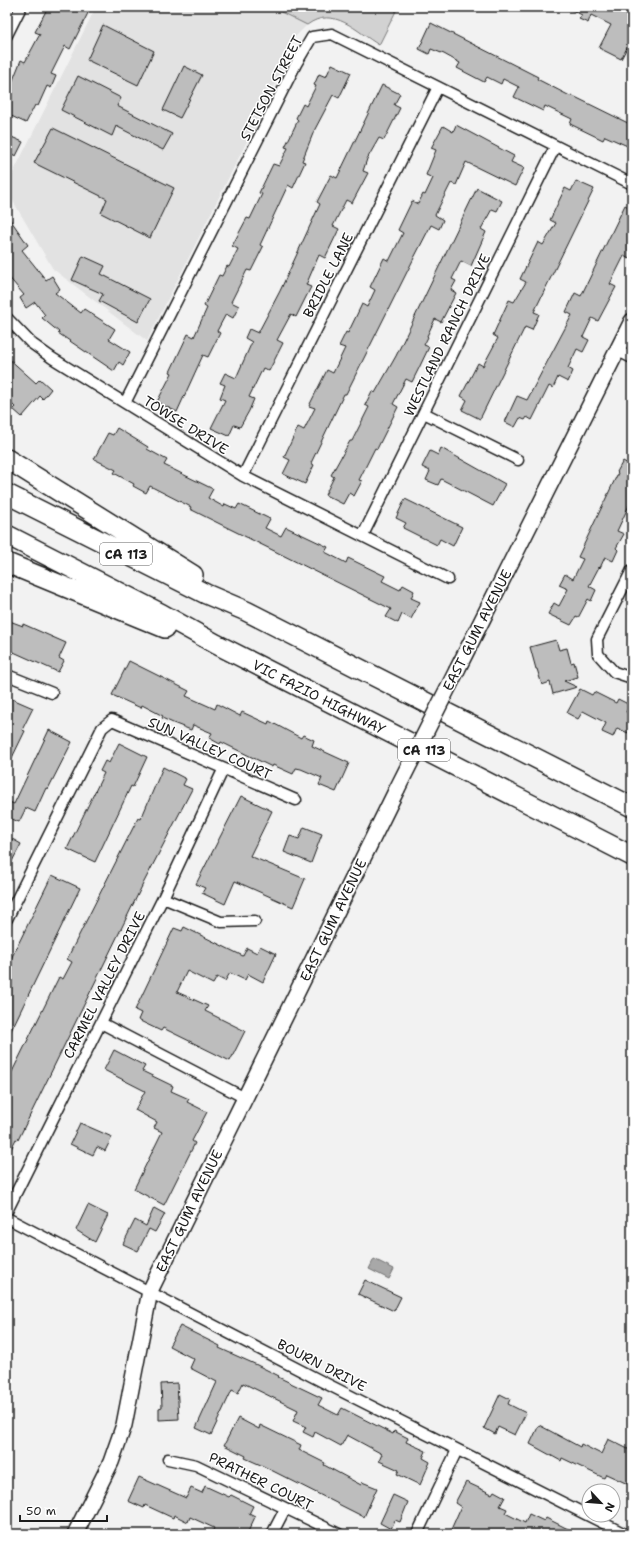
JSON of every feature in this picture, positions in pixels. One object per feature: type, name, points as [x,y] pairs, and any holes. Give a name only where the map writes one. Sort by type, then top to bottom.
[{"type":"highway","points":[[7,459],[210,586],[246,611]]},
{"type":"highway","name":"CA 113","points":[[7,494],[206,594],[246,611],[632,807]]},
{"type":"highway","name":"VIC FAZIO HIGHWAY","points":[[7,535],[162,614],[216,644],[632,856]]},
{"type":"highway","points":[[7,562],[157,625],[216,644]]},
{"type":"street","points":[[7,35],[21,7]]},
{"type":"street","name":"STETSON STREET","points":[[125,403],[133,392],[296,64],[312,38],[332,34],[555,147],[632,184]]},
{"type":"street","name":"BRIDLE LANE","points":[[243,476],[438,87]]},
{"type":"street","name":"WESTLAND RANCH DRIVE","points":[[363,535],[555,147]]},
{"type":"street","name":"TOWSE DRIVE","points":[[7,318],[31,343],[52,358],[243,476],[448,578]]},
{"type":"street","name":"EAST GUM AVENUE","points":[[75,1534],[110,1462],[124,1425],[150,1291],[397,790],[632,321]]},
{"type":"street","points":[[618,351],[632,358]]},
{"type":"street","points":[[424,412],[518,460]]},
{"type":"street","points":[[632,570],[597,639],[598,654],[614,672],[632,678]]},
{"type":"street","points":[[7,675],[52,693]]},
{"type":"street","name":"SUN VALLEY COURT","points":[[7,919],[102,728],[112,720],[223,770],[296,800]]},
{"type":"street","name":"CARMEL VALLEY DRIVE","points":[[7,1211],[163,898],[223,770]]},
{"type":"street","points":[[163,898],[221,922],[255,921]]},
{"type":"street","points":[[101,1023],[245,1098]]},
{"type":"street","name":"BOURN DRIVE","points":[[7,1218],[457,1450],[625,1534]]},
{"type":"street","points":[[417,1534],[457,1450]]},
{"type":"street","name":"PRATHER COURT","points":[[168,1459],[196,1465],[339,1534]]},
{"type":"street","points":[[272,1534],[285,1509]]},
{"type":"shaded area","points":[[96,7],[271,7],[307,25],[289,43],[282,71],[147,341],[53,269],[7,191],[7,185]]},
{"type":"shaded area","points":[[271,7],[398,7],[379,45],[354,28],[336,19],[327,18],[317,20],[307,25]]},
{"type":"shaded area","points":[[374,1259],[394,1269],[389,1279],[369,1269]]},
{"type":"building","points":[[48,7],[91,7],[70,49],[65,46],[51,74],[56,76],[51,88],[47,86],[38,106],[35,105],[26,123],[7,114],[7,95],[21,60],[25,62],[40,34],[35,32]]},
{"type":"building","points":[[566,7],[632,7],[632,45],[629,44],[621,59],[599,48],[611,25],[591,15],[588,23],[579,19],[582,15]]},
{"type":"building","points":[[431,23],[538,77],[537,79],[570,96],[571,95],[632,125],[632,148],[605,136],[603,140],[570,124],[572,119],[545,106],[543,111],[514,97],[519,87],[503,79],[501,84],[487,77],[484,82],[457,68],[460,63],[444,54],[431,49],[429,54],[419,49]]},
{"type":"building","points":[[103,25],[154,51],[138,85],[87,60]]},
{"type":"building","points":[[332,64],[351,73],[339,98],[333,95],[314,131],[302,161],[305,162],[293,188],[288,185],[260,245],[263,247],[251,271],[247,270],[231,302],[239,306],[233,318],[226,314],[217,331],[220,333],[208,357],[203,355],[177,412],[157,402],[172,373],[170,372],[188,334],[194,337],[207,308],[204,306],[219,275],[222,276],[227,266],[229,267],[238,249],[232,246],[247,218],[250,219],[262,194],[259,193],[273,164],[279,166],[288,148],[285,147],[298,120],[296,118],[303,104],[306,106],[316,86],[314,85],[319,74],[326,77]]},
{"type":"building","points":[[184,66],[202,75],[180,118],[163,110]]},
{"type":"building","points":[[78,76],[121,98],[117,106],[172,134],[163,150],[116,126],[112,136],[61,110]]},
{"type":"building","points":[[382,85],[400,94],[394,105],[400,108],[384,140],[379,138],[367,159],[363,171],[368,173],[352,203],[346,200],[333,226],[339,229],[325,258],[319,255],[306,285],[311,287],[296,317],[291,314],[277,340],[283,343],[269,371],[263,368],[249,397],[254,399],[240,427],[234,425],[229,436],[211,428],[225,400],[220,398],[225,385],[220,383],[225,373],[236,378],[252,342],[245,338],[249,329],[258,333],[280,291],[320,204],[317,202],[331,175],[337,178]]},
{"type":"building","points":[[456,125],[514,156],[511,162],[524,168],[515,186],[466,162],[456,185],[451,183],[435,215],[443,220],[439,229],[431,225],[346,394],[344,394],[311,463],[314,465],[305,484],[283,474],[290,460],[284,457],[298,427],[304,430],[315,408],[309,406],[327,370],[333,373],[345,348],[339,346],[346,332],[348,333],[362,304],[367,307],[375,290],[370,287],[384,258],[389,261],[403,233],[398,230],[412,201],[418,204],[423,194],[425,195],[433,178],[426,175],[436,150],[431,148],[443,126],[453,132]]},
{"type":"building","points":[[53,128],[174,188],[150,238],[101,213],[107,199],[34,163]]},
{"type":"building","points":[[7,135],[23,142],[16,156],[7,152]]},
{"type":"building","points":[[576,181],[594,189],[534,312],[539,314],[532,330],[525,327],[480,419],[462,410],[467,400],[461,396],[478,363],[483,366],[498,338],[493,335],[509,300],[514,302],[526,282],[520,279],[538,242],[543,245],[556,223],[550,220],[565,188],[571,191]]},
{"type":"building","points":[[477,188],[502,201],[497,211],[492,209],[481,229],[486,232],[471,266],[461,261],[452,279],[456,281],[451,290],[456,293],[441,322],[435,319],[424,345],[429,347],[419,368],[412,382],[406,379],[393,404],[398,407],[377,449],[375,448],[359,480],[362,481],[354,496],[349,493],[343,504],[325,495],[334,477],[331,475],[350,441],[352,441],[369,407],[365,405],[372,391],[375,393],[396,356]]},
{"type":"building","points":[[625,205],[632,209],[632,254],[629,259],[624,256],[610,284],[616,287],[598,321],[592,318],[583,337],[589,340],[583,352],[577,349],[568,368],[573,371],[568,382],[558,377],[553,388],[549,386],[532,420],[527,417],[525,420],[520,418],[515,427],[505,422],[517,396],[527,400],[572,315],[566,312],[575,293],[581,296]]},
{"type":"building","points":[[7,215],[28,245],[22,250],[46,280],[52,276],[60,289],[55,293],[81,313],[84,309],[115,329],[109,339],[130,352],[123,365],[119,362],[114,371],[58,333],[59,332],[42,318],[45,315],[35,302],[26,308],[20,298],[24,295],[7,275]]},
{"type":"building","points":[[83,256],[105,266],[101,274],[150,299],[138,322],[99,301],[103,294],[72,280]]},
{"type":"building","points":[[7,357],[36,383],[40,379],[51,389],[43,399],[40,396],[22,417],[13,409],[15,407],[7,399]]},
{"type":"building","points":[[117,428],[148,447],[147,449],[167,460],[164,465],[213,489],[208,498],[224,507],[225,504],[236,509],[239,504],[270,519],[265,528],[281,536],[286,527],[328,547],[325,552],[346,563],[348,558],[385,576],[382,581],[400,590],[403,585],[414,591],[411,598],[420,602],[411,619],[402,614],[398,623],[386,617],[391,609],[190,509],[191,507],[150,486],[146,493],[133,486],[134,484],[114,473],[116,470],[94,459],[108,433],[113,435]]},
{"type":"building","points":[[441,448],[505,484],[493,506],[441,479],[438,485],[426,480],[430,471],[422,467],[430,451],[438,455]]},
{"type":"building","points":[[623,461],[632,466],[632,499],[617,531],[624,534],[616,548],[618,550],[613,561],[605,557],[589,586],[596,590],[591,601],[588,599],[578,618],[576,617],[571,625],[548,614],[554,603],[559,606],[568,589],[559,585],[565,574],[573,579],[583,559],[578,557]]},
{"type":"building","points":[[405,499],[462,527],[453,546],[440,539],[437,545],[403,528],[406,523],[396,518]]},
{"type":"building","points":[[7,620],[23,626],[23,624],[66,643],[59,658],[64,661],[58,672],[7,649]]},
{"type":"building","points":[[556,640],[559,650],[567,648],[571,663],[574,662],[578,677],[564,681],[577,687],[553,694],[550,682],[542,685],[530,647]]},
{"type":"building","points":[[129,661],[189,691],[186,696],[215,709],[217,704],[240,716],[242,712],[268,724],[269,721],[301,738],[303,735],[314,740],[312,746],[349,763],[336,792],[319,785],[322,778],[301,769],[296,768],[293,774],[273,765],[272,767],[221,742],[220,744],[209,738],[212,733],[193,725],[191,730],[162,718],[163,716],[142,705],[141,708],[112,695]]},
{"type":"building","points":[[580,689],[592,695],[594,692],[616,703],[618,699],[630,705],[626,712],[632,715],[632,725],[628,733],[617,728],[613,737],[602,732],[606,723],[583,711],[578,719],[567,713]]},
{"type":"building","points":[[10,698],[33,708],[22,730],[25,731],[7,768],[7,705]]},
{"type":"building","points":[[49,730],[72,742],[48,789],[46,788],[35,812],[26,808],[19,822],[7,817],[7,801],[14,804]]},
{"type":"building","points":[[119,743],[147,757],[133,787],[131,786],[95,862],[67,849],[104,773],[100,771],[105,761],[109,763]]},
{"type":"building","points":[[163,767],[186,779],[183,785],[192,789],[144,882],[18,1140],[16,1139],[7,1157],[7,1082],[59,977],[63,979],[72,962],[67,959],[138,818],[141,819]]},
{"type":"building","points":[[241,796],[272,811],[250,856],[305,879],[293,907],[235,881],[225,904],[202,893],[205,888],[196,884]]},
{"type":"building","points":[[304,827],[322,834],[311,863],[284,852],[290,836],[299,839]]},
{"type":"building","points":[[7,836],[21,844],[7,871]]},
{"type":"building","points":[[52,875],[80,888],[7,1039],[7,967]]},
{"type":"building","points":[[184,927],[243,956],[247,948],[257,953],[260,946],[276,954],[263,982],[248,974],[245,980],[230,973],[225,981],[217,977],[213,984],[187,971],[177,992],[208,1006],[205,1011],[245,1031],[230,1061],[163,1028],[161,1031],[138,1020],[141,1013],[135,1010],[174,928],[182,931]]},
{"type":"building","points":[[114,1050],[145,1066],[142,1071],[173,1086],[171,1091],[189,1099],[187,1102],[207,1112],[192,1141],[195,1143],[164,1205],[134,1189],[162,1132],[154,1128],[157,1122],[135,1110],[145,1091],[104,1070]]},
{"type":"building","points":[[80,1123],[112,1137],[105,1151],[97,1147],[93,1155],[70,1144]]},
{"type":"building","points":[[88,1205],[108,1215],[95,1242],[76,1230]]},
{"type":"building","points":[[154,1208],[165,1214],[155,1232],[149,1229],[138,1251],[123,1244],[135,1220],[146,1226]]},
{"type":"building","points":[[365,1280],[401,1297],[394,1311],[358,1294]]},
{"type":"building","points":[[180,1326],[220,1346],[219,1348],[257,1365],[322,1398],[318,1405],[338,1415],[342,1408],[393,1434],[394,1431],[408,1438],[406,1442],[426,1451],[423,1458],[430,1462],[420,1485],[397,1474],[399,1470],[379,1461],[382,1454],[347,1435],[341,1446],[315,1432],[313,1437],[303,1432],[306,1427],[293,1421],[298,1410],[243,1383],[238,1393],[232,1390],[211,1435],[196,1428],[217,1382],[190,1368],[194,1359],[169,1346]]},
{"type":"building","points":[[177,1383],[179,1419],[159,1420],[159,1408],[162,1407],[161,1384]]},
{"type":"building","points":[[500,1394],[510,1399],[508,1404],[526,1413],[515,1435],[498,1427],[495,1434],[484,1428]]},
{"type":"building","points":[[238,1418],[259,1429],[260,1425],[301,1445],[299,1450],[325,1463],[324,1465],[361,1485],[362,1482],[377,1488],[364,1517],[245,1458],[246,1456],[224,1445]]},
{"type":"building","points":[[539,1425],[580,1447],[581,1444],[601,1454],[608,1439],[632,1451],[632,1486],[606,1474],[604,1478],[562,1458],[561,1461],[530,1444]]},
{"type":"building","points":[[139,1477],[186,1498],[191,1488],[202,1493],[205,1486],[229,1497],[231,1495],[253,1506],[249,1514],[255,1517],[247,1534],[211,1534],[214,1528],[190,1517],[188,1522],[174,1515],[173,1518],[145,1505],[144,1508],[128,1501]]},
{"type":"building","points":[[466,1482],[492,1494],[494,1491],[505,1497],[500,1506],[507,1509],[505,1513],[525,1523],[529,1514],[544,1521],[546,1518],[578,1534],[449,1534],[461,1507],[455,1503]]},
{"type":"building","points":[[393,1495],[408,1502],[400,1522],[395,1520],[391,1529],[380,1523]]}]
